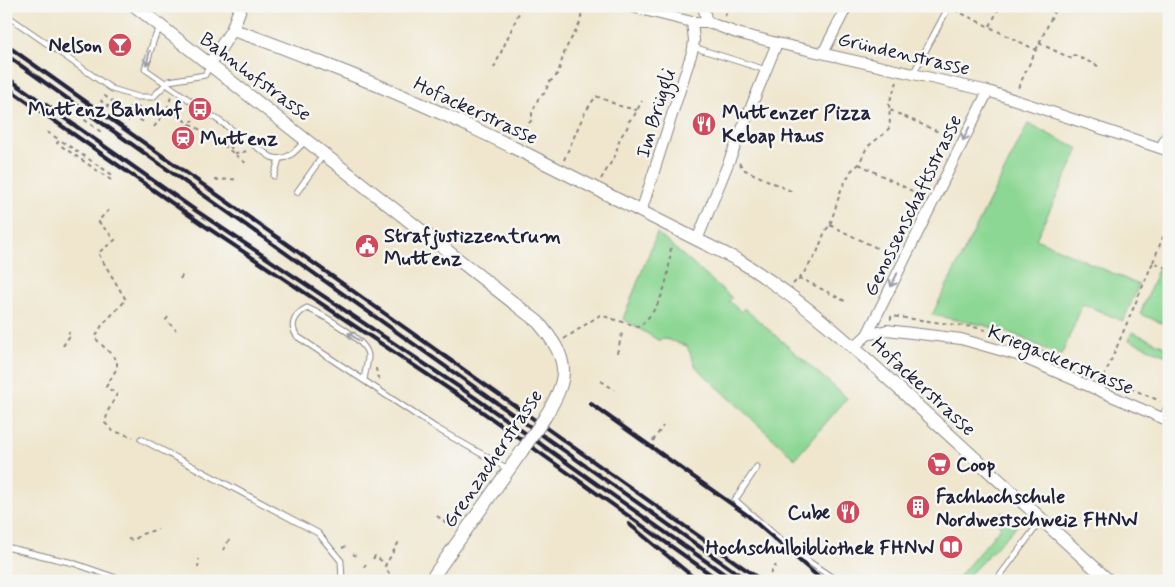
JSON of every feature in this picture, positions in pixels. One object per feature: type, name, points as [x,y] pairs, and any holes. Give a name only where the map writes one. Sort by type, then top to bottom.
[{"type":"street","points":[[210,64],[232,30],[241,6]]},
{"type":"street","name":"Gründenstrasse","points":[[628,6],[692,22],[707,22],[737,33],[777,43],[988,90],[1165,149]]},
{"type":"street","points":[[703,6],[707,22]]},
{"type":"street","points":[[824,53],[847,6]]},
{"type":"street","name":"Bahnhofstrasse","points":[[142,9],[161,27],[307,138]]},
{"type":"street","name":"Im Brüggli","points":[[641,212],[693,47],[692,22]]},
{"type":"street","name":"Hofackerstrasse","points":[[232,30],[358,77],[516,149],[738,260],[789,293],[854,347],[1109,581]]},
{"type":"street","points":[[697,240],[777,43]]},
{"type":"street","name":"Genossenschaftsstrasse","points":[[867,335],[988,90]]},
{"type":"street","points":[[1165,149],[1169,132]]},
{"type":"street","name":"Grenzacherstrasse","points":[[307,138],[538,322],[557,345],[564,371],[556,400],[430,581]]},
{"type":"street","name":"Kriegackerstrasse","points":[[867,335],[886,330],[961,339],[1017,355],[1165,420]]},
{"type":"street","points":[[854,347],[867,335]]},
{"type":"lane","points":[[913,74],[948,8]]},
{"type":"lane","points":[[6,15],[112,89],[138,97],[153,97],[164,83],[205,74],[210,64]]},
{"type":"lane","points":[[161,27],[154,39],[146,69],[175,92],[271,157],[279,159],[289,157],[307,138]]},
{"type":"lane","points":[[693,47],[766,70]]},
{"type":"lane","points":[[297,192],[324,153]]},
{"type":"lane","points":[[274,176],[279,159]]},
{"type":"lane","points":[[364,380],[368,357],[362,343],[320,314],[307,308],[296,316],[293,323],[293,331],[298,337],[436,428],[508,470]]},
{"type":"lane","points":[[1165,420],[1169,402]]},
{"type":"lane","points":[[141,439],[318,533],[341,561],[342,581]]},
{"type":"lane","points":[[757,467],[735,500],[792,550],[837,581]]},
{"type":"lane","points":[[996,581],[1042,519]]},
{"type":"lane","points":[[6,547],[73,564],[125,581]]},
{"type":"path","points":[[494,68],[522,6]]},
{"type":"path","points":[[516,149],[528,124],[532,120],[532,113],[539,97],[545,93],[549,82],[555,78],[560,70],[565,50],[580,22],[583,6]]},
{"type":"path","points":[[990,27],[1000,6]]},
{"type":"path","points":[[1013,99],[1057,6]]},
{"type":"path","points":[[948,8],[1036,50]]},
{"type":"path","points":[[1039,43],[1072,59],[1074,55],[1098,66]]},
{"type":"path","points":[[789,293],[816,253],[825,231],[830,225],[841,190],[851,171],[859,164],[867,148],[885,134],[890,127],[888,103],[901,71]]},
{"type":"path","points":[[154,127],[167,110],[169,99],[175,92]]},
{"type":"path","points":[[129,121],[102,101],[105,96],[126,112],[130,107],[167,110],[190,123],[247,164]]},
{"type":"path","points":[[559,171],[584,114],[596,96],[620,106],[637,110]]},
{"type":"path","points":[[596,190],[627,128],[628,121],[642,100]]},
{"type":"path","points":[[890,110],[962,143]]},
{"type":"path","points":[[78,115],[102,132]]},
{"type":"path","points":[[133,115],[145,123]]},
{"type":"path","points":[[187,128],[193,120]]},
{"type":"path","points":[[48,132],[114,176]]},
{"type":"path","points":[[60,140],[58,143],[65,150],[111,180]]},
{"type":"path","points":[[224,146],[227,143],[236,153],[248,151]]},
{"type":"path","points":[[732,154],[744,170],[793,192]]},
{"type":"path","points":[[859,164],[933,201]]},
{"type":"path","points":[[215,180],[238,179]]},
{"type":"path","points":[[109,210],[98,221],[115,240],[98,253],[129,304]]},
{"type":"path","points":[[1098,391],[1169,222]]},
{"type":"path","points":[[830,225],[904,261]]},
{"type":"path","points":[[568,336],[600,315],[639,327],[650,317],[667,286],[671,245]]},
{"type":"path","points":[[1153,262],[1169,269]]},
{"type":"path","points":[[180,278],[184,273]]},
{"type":"path","points":[[796,280],[802,280],[845,301]]},
{"type":"path","points":[[126,300],[102,325],[95,338],[117,360],[117,368],[106,386],[117,394],[108,411],[105,423],[113,431],[141,439]]},
{"type":"path","points":[[168,317],[166,320],[176,330]]},
{"type":"path","points":[[617,353],[623,330]]},
{"type":"path","points":[[63,346],[71,334],[68,332]]},
{"type":"path","points":[[368,357],[374,362],[377,376],[383,383]]},
{"type":"path","points":[[601,381],[615,390]]},
{"type":"path","points":[[653,441],[663,426]]},
{"type":"path","points":[[437,516],[463,534]]},
{"type":"path","points":[[128,539],[134,540],[142,534],[158,529]]},
{"type":"path","points":[[223,550],[229,540]]},
{"type":"path","points":[[392,581],[386,572],[386,564],[400,540]]},
{"type":"path","points":[[340,549],[349,545]]},
{"type":"path","points":[[373,559],[375,556],[386,564]]},
{"type":"path","points":[[198,559],[198,568]]},
{"type":"path","points":[[770,574],[776,565]]},
{"type":"green space","points":[[1028,124],[1079,149],[1036,239],[1139,285],[1123,321],[1083,304],[1061,356],[1013,334],[983,325],[932,315]]},
{"type":"green space","points":[[657,233],[732,298],[729,301],[741,312],[744,308],[847,398],[795,459],[696,367],[687,346],[666,339],[658,340],[623,319]]},
{"type":"green space","points":[[1158,270],[1169,275],[1169,326],[1140,314]]},
{"type":"green space","points":[[1132,332],[1169,348],[1169,357],[1129,340]]},
{"type":"green space","points":[[1002,512],[1017,526],[963,581],[955,581],[1001,527],[995,520]]},
{"type":"railway","points":[[6,45],[762,581]]},
{"type":"railway","points":[[6,55],[748,581]]},
{"type":"railway","points":[[6,77],[195,210],[474,397],[734,581]]},
{"type":"railway","points":[[6,87],[202,224],[467,401],[720,581]]},
{"type":"railway","points":[[591,404],[747,515],[823,581]]},
{"type":"railway","points":[[629,524],[698,581]]},
{"type":"place","name":"Nelson","points":[[120,45]]},
{"type":"place","name":"Muttenz Bahnhof","points":[[200,109]]},
{"type":"place","name":"Muttenzer Pizza Kebap Haus","points":[[704,124]]},
{"type":"place","name":"Muttenz","points":[[183,138]]},
{"type":"place","name":"Strafjustizzentrum Muttenz","points":[[367,246]]},
{"type":"place","name":"Coop","points":[[939,464]]},
{"type":"place","name":"Fachhochschule Nordwestschweiz FHNW","points":[[918,507]]},
{"type":"place","name":"Cube","points":[[848,512]]},
{"type":"place","name":"Hochschulbibliothek FHNW","points":[[951,547]]}]
